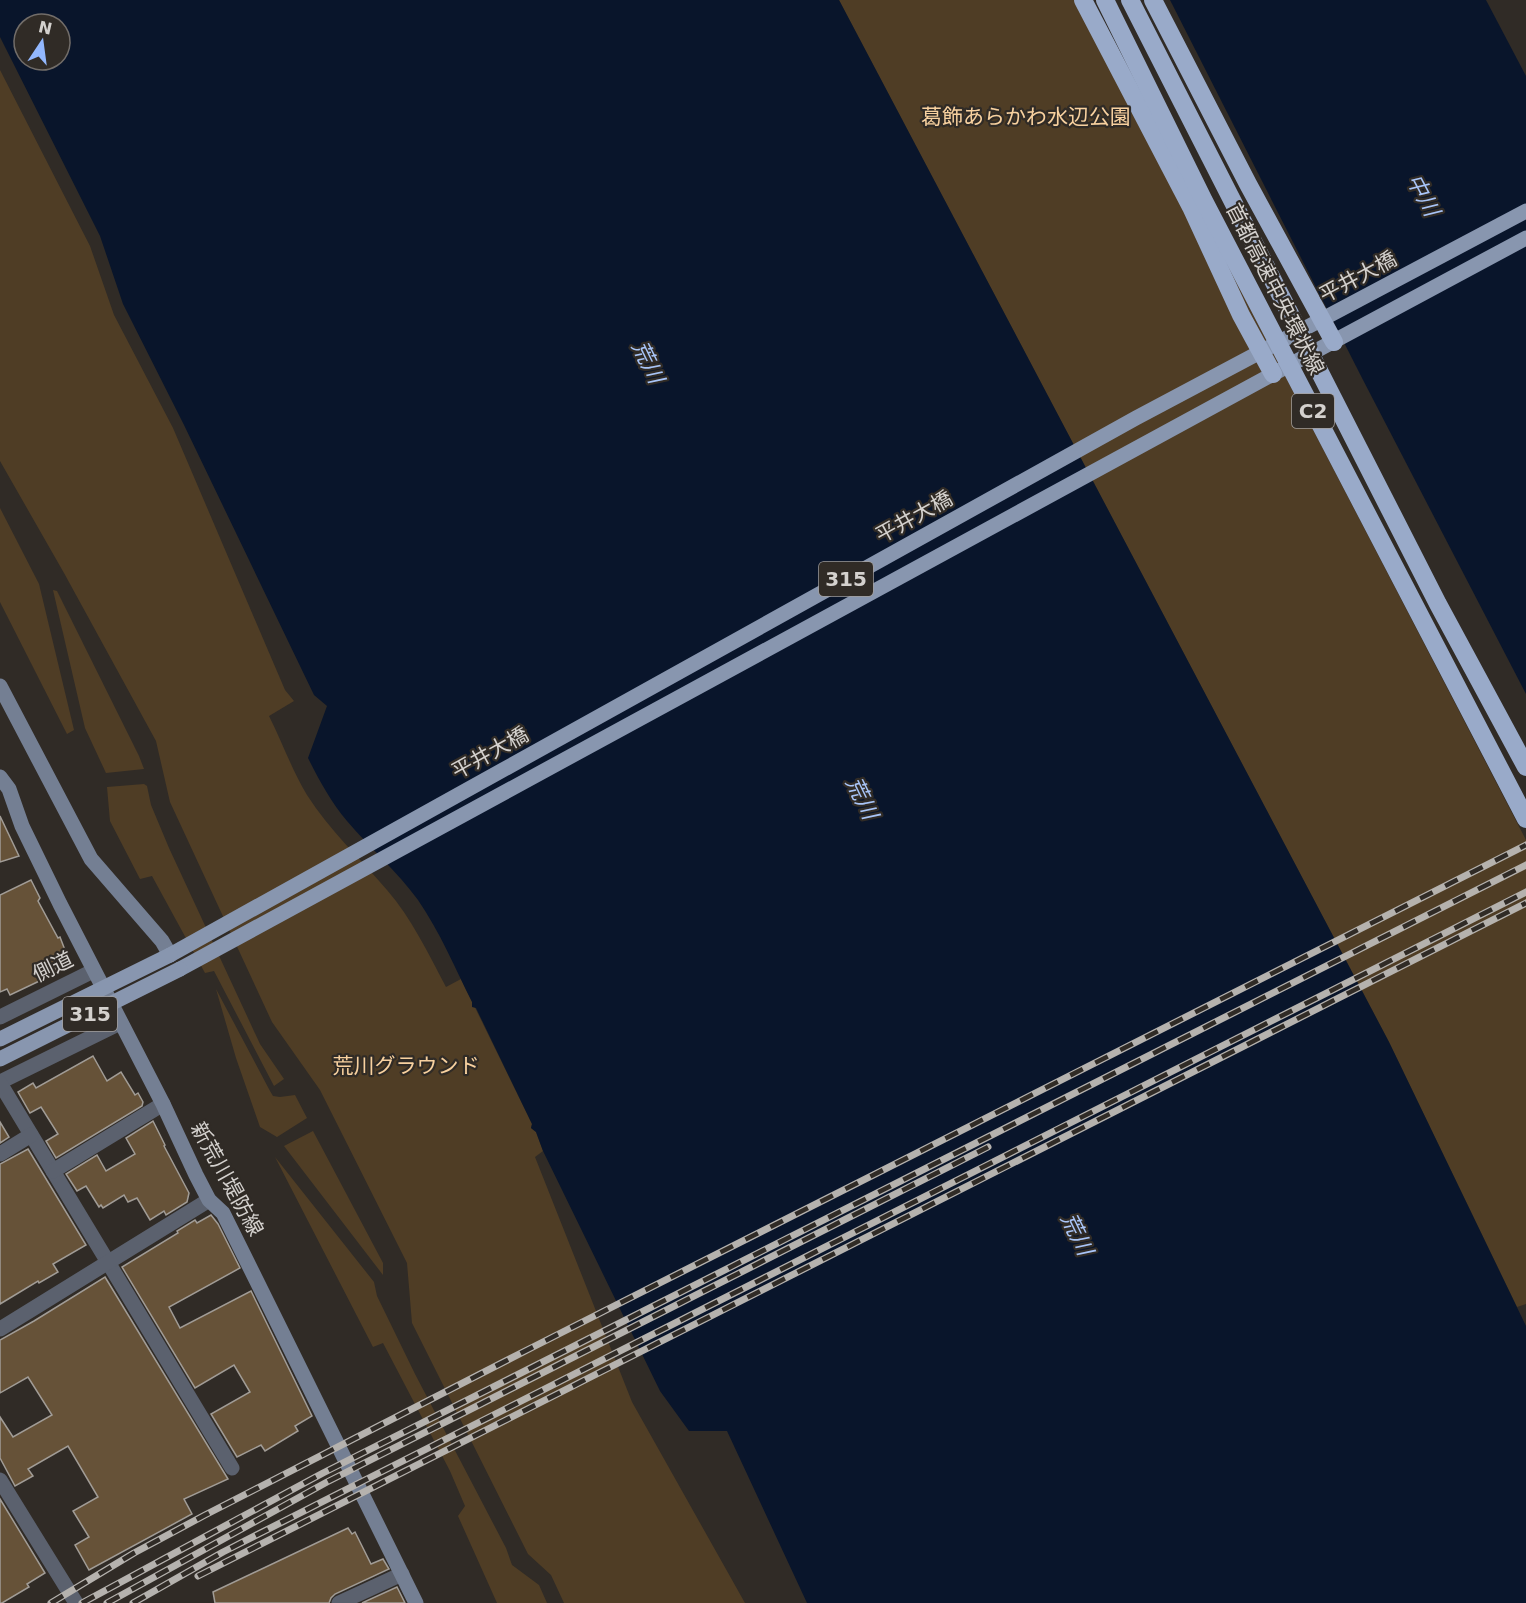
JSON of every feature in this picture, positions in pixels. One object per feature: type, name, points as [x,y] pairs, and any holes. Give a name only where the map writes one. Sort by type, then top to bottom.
[{"type":"highway","points":[[1083,0],[1191,207],[1241,315],[1273,374]]},
{"type":"highway","name":"首都高速中央環状線","points":[[1105,0],[1204,201],[1526,819]]},
{"type":"highway","name":"首都高速中央環状線","points":[[1130,0],[1438,603],[1526,767]]},
{"type":"highway","points":[[1152,0],[1334,342]]},
{"type":"main road","name":"平井大橋","points":[[170,955],[1126,424],[1526,211]]},
{"type":"main road","name":"平井大橋","points":[[0,1059],[180,969],[1526,238]]},
{"type":"main road","points":[[0,686],[92,859],[162,941],[170,955]]},
{"type":"main road","name":"新荒川堤防線","points":[[3,785],[93,971],[163,1104],[209,1200],[223,1213],[416,1603]]},
{"type":"main road","name":"315","points":[[0,1039],[170,955]]},
{"type":"street","name":"側道","points":[[0,1017],[93,971]]},
{"type":"street","points":[[120,1023],[0,1082],[232,1468]]},
{"type":"street","points":[[53,1171],[163,1104]]},
{"type":"street","points":[[0,1154],[31,1135]]},
{"type":"street","points":[[0,1329],[209,1200]]},
{"type":"street","points":[[0,1480],[76,1603]]},
{"type":"street","points":[[339,1603],[402,1574]]},
{"type":"green space","name":"葛飾あらかわ水辺公園","points":[[839,0],[1090,0],[1526,840],[1526,1304],[1517,1307],[1389,1042]]},
{"type":"green space","name":"荒川グラウンド","points":[[0,70],[90,246],[114,315],[173,428],[285,690],[294,701],[269,716],[297,776],[325,820],[387,890],[404,913],[446,987],[461,979],[532,1124],[531,1128],[536,1132],[543,1151],[535,1157],[632,1402],[745,1603],[564,1603],[551,1575],[528,1554],[412,1323],[407,1263],[320,1090],[272,1022],[170,802],[156,741],[0,461]]},
{"type":"green space","points":[[0,508],[39,584],[74,730],[67,734],[0,602]]},
{"type":"green space","points":[[53,590],[57,591],[144,769],[106,773],[85,728]]},
{"type":"green space","points":[[144,784],[147,786],[151,805],[169,848],[260,1044],[284,1079],[274,1086],[214,971],[205,973],[152,876],[140,879],[110,821],[107,787]]},
{"type":"green space","points":[[216,989],[273,1096],[295,1095],[307,1118],[277,1137],[260,1127],[236,1058]]},
{"type":"green space","points":[[313,1131],[383,1263],[383,1275],[284,1146]]},
{"type":"green space","points":[[275,1157],[374,1282],[377,1296],[415,1374],[506,1548],[512,1565],[539,1585],[547,1603],[497,1603],[458,1516],[465,1506],[450,1471],[383,1343],[373,1347]]},
{"type":"water","name":"荒川","points":[[0,0],[839,0],[1389,1042],[1526,1326],[1526,1603],[807,1603],[727,1431],[689,1431],[660,1391],[543,1151],[536,1132],[531,1128],[532,1124],[476,1008],[472,1007],[472,1002],[433,925],[410,889],[341,814],[308,758],[327,706],[314,695],[123,304],[100,236],[18,72],[72,72],[72,12],[12,12],[12,61],[0,37]]},
{"type":"water","name":"中川","points":[[1170,0],[1486,0],[1526,76],[1526,694],[1362,378]]},
{"type":"building","points":[[0,816],[19,856],[0,862]]},
{"type":"building","points":[[31,880],[40,898],[38,901],[58,938],[60,937],[68,958],[65,959],[67,961],[55,967],[57,971],[52,975],[10,995],[7,989],[0,992],[0,895]]},
{"type":"building","points":[[93,1056],[107,1081],[121,1072],[135,1095],[138,1093],[143,1102],[142,1106],[56,1158],[46,1141],[58,1134],[41,1107],[30,1113],[18,1092],[33,1083],[36,1088]]},
{"type":"building","points":[[153,1121],[189,1193],[187,1202],[166,1215],[164,1211],[150,1220],[137,1198],[128,1202],[124,1195],[103,1208],[101,1205],[99,1207],[86,1186],[77,1191],[66,1174],[97,1155],[106,1171],[135,1154],[126,1138]]},
{"type":"building","points":[[0,1122],[9,1137],[0,1143]]},
{"type":"building","points":[[28,1149],[86,1245],[53,1264],[58,1272],[0,1304],[0,1164]]},
{"type":"building","points":[[211,1215],[218,1224],[240,1268],[169,1307],[180,1328],[251,1291],[312,1416],[295,1426],[298,1431],[265,1451],[261,1445],[237,1457],[211,1414],[250,1392],[234,1365],[195,1388],[122,1267],[195,1220],[197,1223]]},
{"type":"building","points":[[105,1277],[228,1479],[184,1499],[192,1514],[89,1570],[75,1545],[89,1537],[73,1511],[98,1497],[68,1446],[28,1469],[33,1476],[15,1486],[0,1458],[0,1417],[13,1437],[52,1415],[28,1377],[0,1393],[0,1340]]},
{"type":"building","points":[[0,1499],[45,1573],[27,1584],[29,1587],[2,1603],[0,1603]]},
{"type":"building","points":[[348,1528],[352,1534],[355,1532],[371,1564],[383,1559],[389,1569],[335,1594],[329,1603],[215,1603],[213,1592]]},
{"type":"building","points":[[397,1587],[405,1603],[362,1603]]},
{"type":"railway","points":[[51,1603],[134,1553],[205,1515],[1526,845]]},
{"type":"railway","points":[[82,1603],[323,1473],[1526,865]]},
{"type":"railway","points":[[133,1603],[223,1552],[1526,892]]},
{"type":"railway","points":[[198,1576],[1526,903]]},
{"type":"railway","points":[[107,1603],[327,1482],[988,1147]]}]
